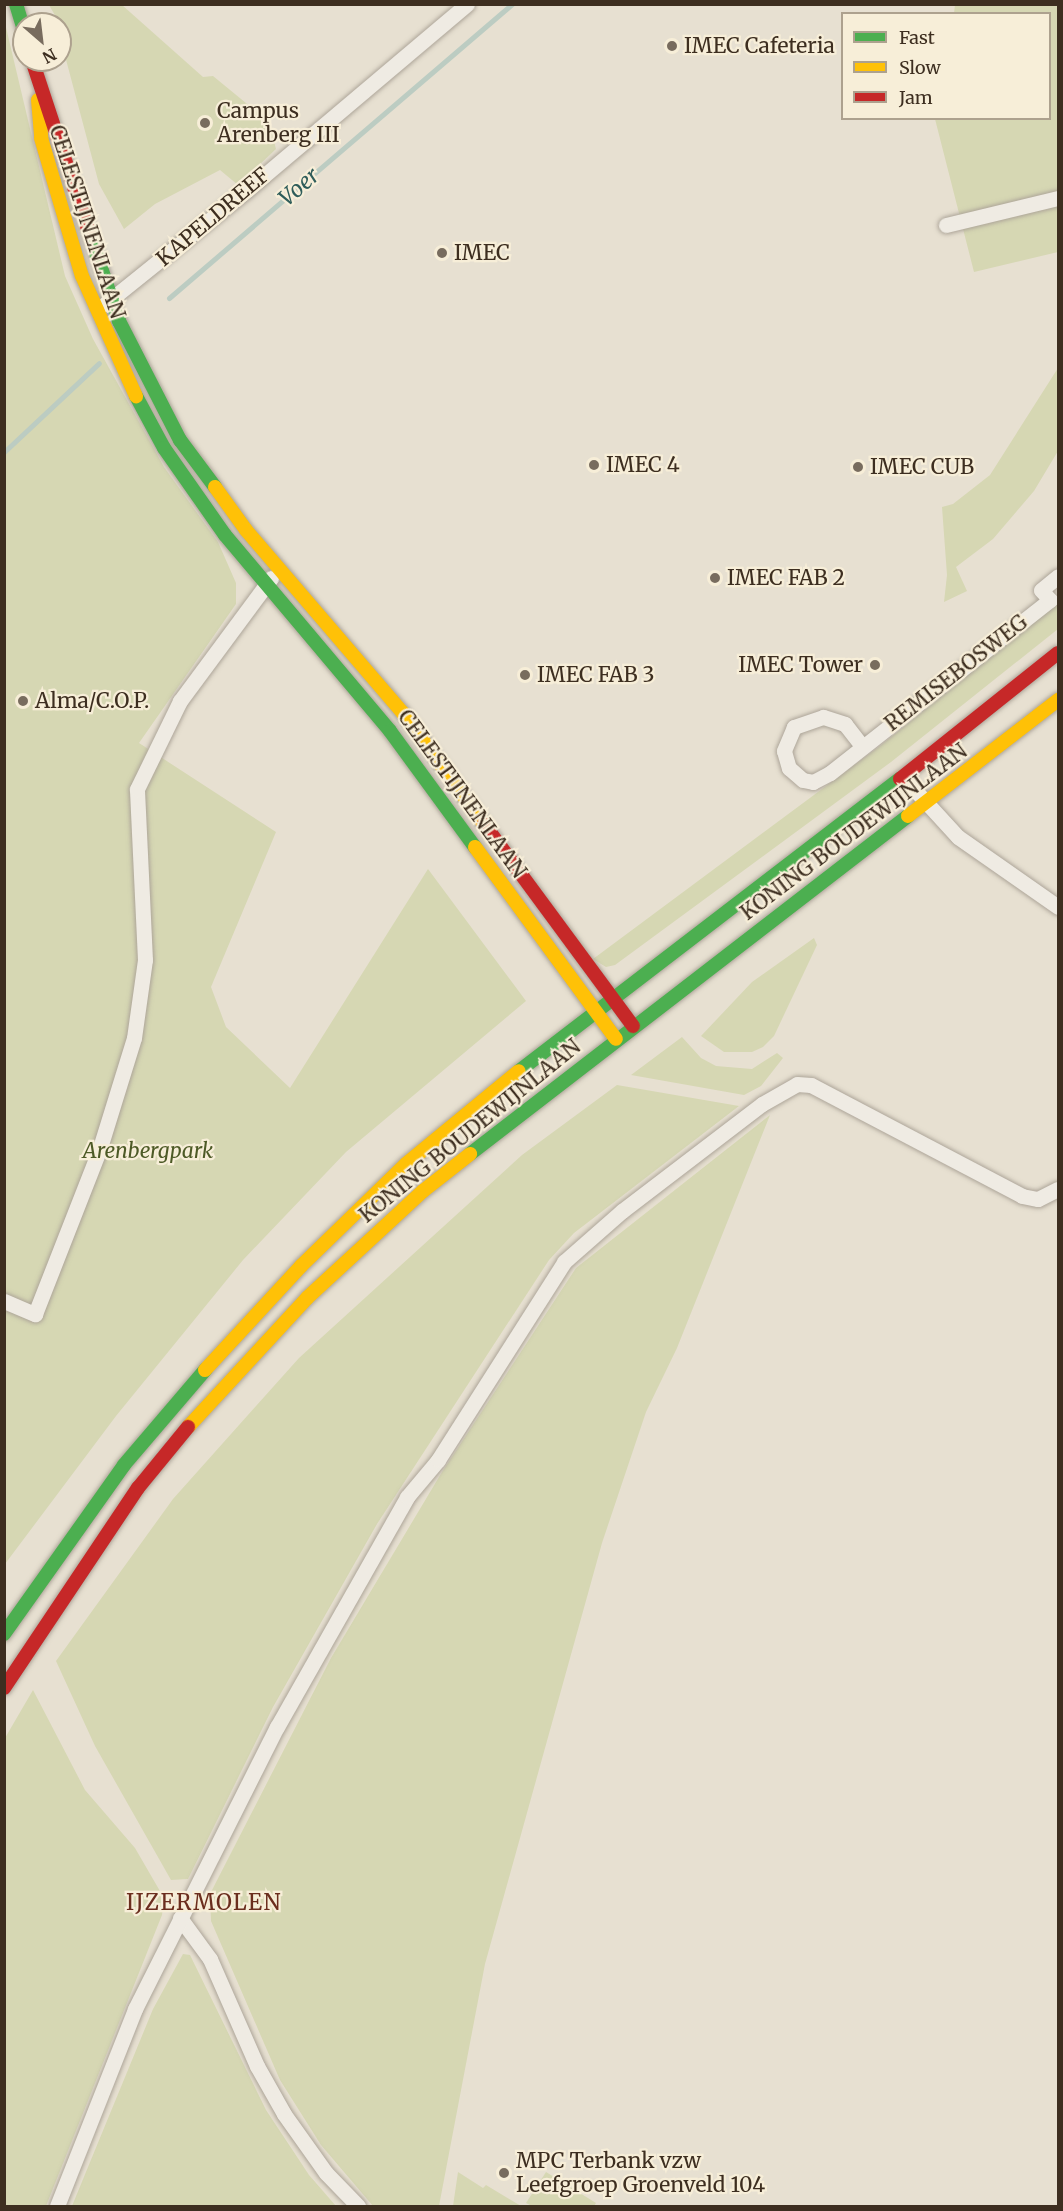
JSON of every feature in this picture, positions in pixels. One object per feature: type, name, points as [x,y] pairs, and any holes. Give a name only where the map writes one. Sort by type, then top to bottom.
[{"type":"main road","name":"CELESTIJNENLAAN","points":[[35,72],[41,138],[95,310],[165,448],[265,584],[390,731],[593,1011],[616,1039]]},
{"type":"main road","name":"CELESTIJNENLAAN","points":[[37,82],[56,126],[111,300],[180,440],[218,495],[403,713],[633,1026]]},
{"type":"main road","name":"KONING BOUDEWIJNLAAN","points":[[4,1634],[124,1465],[232,1337],[406,1164],[610,997],[903,777],[1059,653]]},
{"type":"main road","name":"KONING BOUDEWIJNLAAN","points":[[4,1689],[138,1488],[257,1350],[423,1191],[616,1039],[926,805],[1059,700]]},
{"type":"street","name":"KAPELDREEF","points":[[95,310],[111,300],[467,4]]},
{"type":"street","points":[[946,225],[1059,198]]},
{"type":"street","points":[[4,1301],[35,1314],[99,1151],[134,1038],[145,960],[136,789],[180,701],[265,584],[281,568]]},
{"type":"street","name":"REMISEBOSWEG","points":[[862,746],[845,724],[823,717],[794,727],[784,751],[795,775],[813,782],[862,746],[1050,600],[1041,590],[1059,576]]},
{"type":"street","points":[[903,777],[926,805],[981,855],[1059,907]]},
{"type":"street","points":[[57,2206],[135,2009],[277,1727],[407,1497],[438,1460],[564,1262],[622,1211],[782,1089],[797,1084],[811,1085],[1022,1196],[1046,1197],[1059,1189]]},
{"type":"street","points":[[180,1918],[210,1959],[257,2066],[284,2114],[326,2173],[358,2206]]},
{"type":"green space","points":[[49,5],[122,5],[203,77],[213,76],[269,122],[276,149],[238,185],[220,170],[155,204],[124,229],[99,184],[69,72],[72,72],[72,12],[53,12]]},
{"type":"green space","points":[[955,5],[1058,5],[1058,252],[974,272],[935,120],[1051,120],[1051,12],[954,12]]},
{"type":"green space","name":"Arenbergpark","points":[[4,19],[12,53],[12,72],[17,72],[65,276],[93,339],[164,467],[218,542],[236,583],[236,604],[139,743],[276,832],[211,987],[226,1027],[290,1088],[428,869],[526,1001],[346,1152],[243,1260],[116,1416],[5,1564]]},
{"type":"green space","points":[[1058,368],[1058,451],[1034,491],[993,539],[956,567],[967,591],[944,602],[947,575],[942,507],[953,504],[990,475]]},
{"type":"green space","points":[[1058,602],[1058,629],[891,762],[615,965],[606,967],[593,959],[880,746]]},
{"type":"green space","points":[[814,938],[817,945],[774,1036],[763,1047],[752,1052],[724,1052],[701,1036],[752,982]]},
{"type":"green space","points":[[682,1037],[701,1058],[716,1066],[752,1069],[777,1053],[783,1058],[761,1086],[744,1095],[631,1075]]},
{"type":"green space","points":[[617,1085],[739,1106],[574,1233],[549,1260],[377,1524],[273,1707],[188,1879],[171,1880],[95,1746],[56,1661],[173,1499],[299,1358],[522,1155]]},
{"type":"green space","points":[[770,1115],[677,1348],[646,1412],[602,1543],[485,1964],[439,2206],[373,2206],[321,2145],[280,2080],[211,1921],[210,1894],[331,1658],[442,1472],[576,1268]]},
{"type":"green space","points":[[33,1690],[85,1790],[135,1848],[164,1898],[162,1915],[46,2206],[5,2206],[5,1738]]},
{"type":"green space","points":[[183,1954],[190,1955],[266,2110],[309,2175],[336,2206],[72,2206],[153,2009]]},
{"type":"green space","points":[[458,2172],[483,2188],[486,2185],[521,2206],[453,2206]]},
{"type":"green space","points":[[546,2172],[596,2203],[594,2206],[532,2206],[526,2203]]},
{"type":"waterway","name":"Voer","points":[[169,298],[512,4]]},
{"type":"waterway","name":"Voer","points":[[4,452],[99,363]]},
{"type":"traffic: fast","points":[[16,4],[18,12]]},
{"type":"traffic: fast","points":[[89,232],[119,321],[180,440],[215,487]]},
{"type":"traffic: fast","points":[[136,396],[164,448],[225,535],[390,731],[475,847]]},
{"type":"traffic: fast","points":[[519,1071],[900,779]]},
{"type":"traffic: fast","points":[[470,1154],[908,816]]},
{"type":"traffic: fast","points":[[4,1634],[124,1465],[205,1370]]},
{"type":"traffic: slow","points":[[38,100],[41,138],[82,276],[136,396]]},
{"type":"traffic: slow","points":[[215,487],[246,530],[403,713],[484,824]]},
{"type":"traffic: slow","points":[[908,816],[1058,700]]},
{"type":"traffic: slow","points":[[475,847],[616,1039]]},
{"type":"traffic: slow","points":[[205,1370],[301,1266],[406,1164],[519,1071]]},
{"type":"traffic: slow","points":[[188,1427],[307,1298],[423,1191],[470,1154]]},
{"type":"traffic: jam","points":[[36,72],[89,232]]},
{"type":"traffic: jam","points":[[900,779],[1058,653]]},
{"type":"traffic: jam","points":[[484,824],[633,1026]]},
{"type":"traffic: jam","points":[[4,1688],[138,1488],[188,1427]]},
{"type":"place","name":"IMEC Cafeteria","points":[[672,46]]},
{"type":"place","name":"Campus Arenberg III","points":[[205,123]]},
{"type":"place","name":"IMEC","points":[[442,253]]},
{"type":"place","name":"IMEC 4","points":[[594,465]]},
{"type":"place","name":"IMEC CUB","points":[[858,467]]},
{"type":"place","name":"IMEC FAB 2","points":[[715,578]]},
{"type":"place","name":"IMEC Tower","points":[[875,665]]},
{"type":"place","name":"IMEC FAB 3","points":[[525,675]]},
{"type":"place","name":"Alma/C.O.P.","points":[[23,701]]},
{"type":"place","name":"MPC Terbank vzw Leefgroep Groenveld 104","points":[[504,2173]]},
{"type":"district","name":"IJZERMOLEN","points":[[204,1903]]}]
